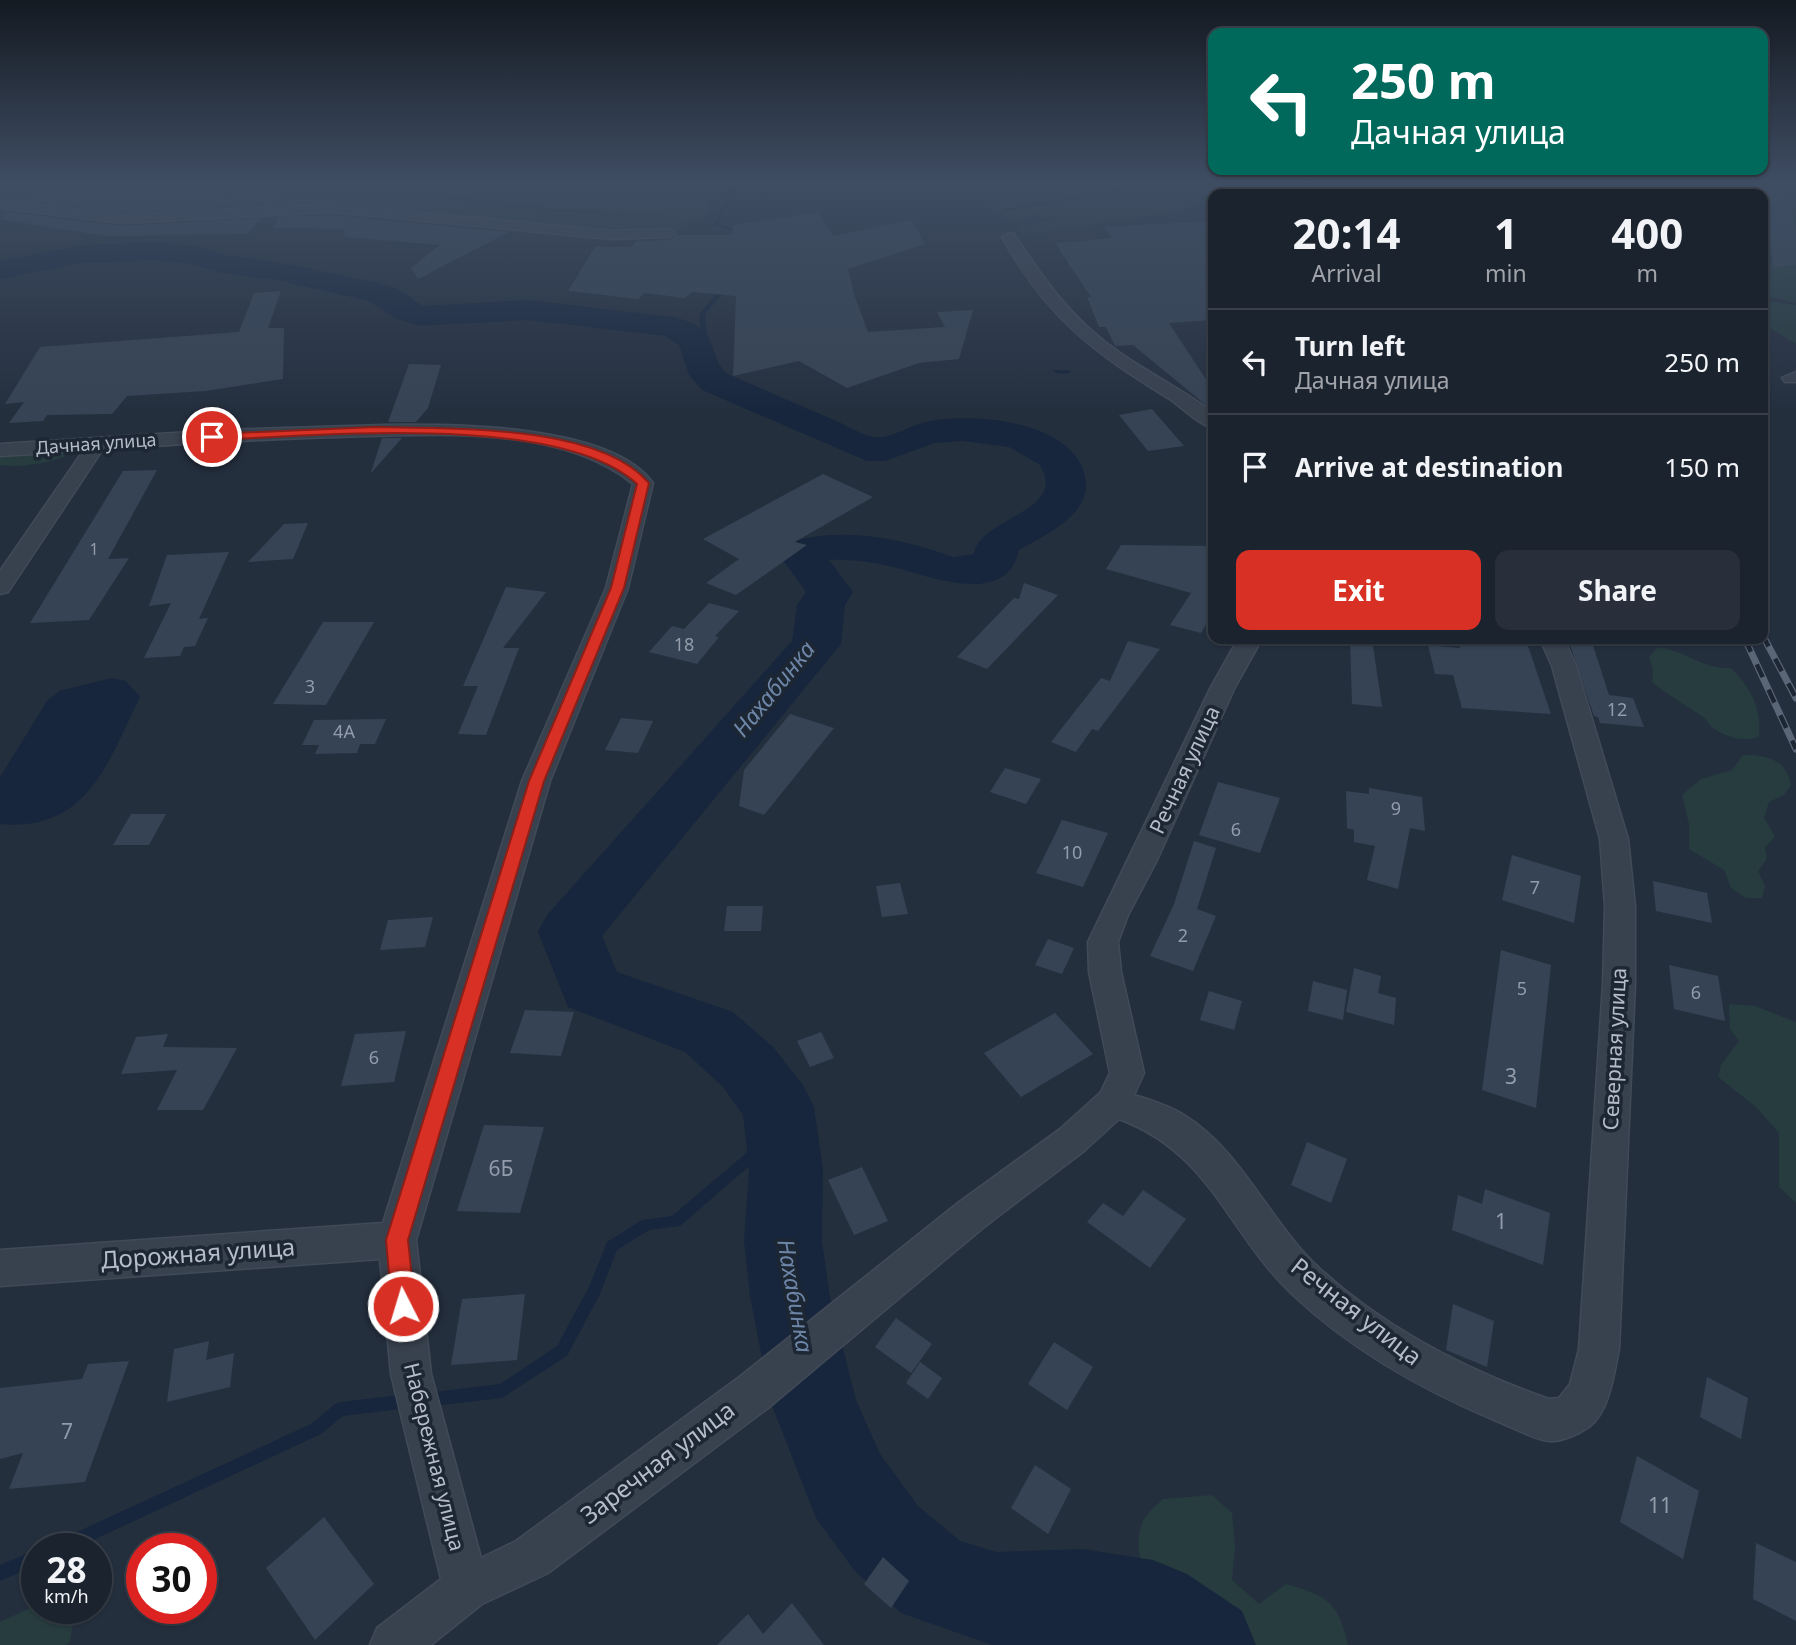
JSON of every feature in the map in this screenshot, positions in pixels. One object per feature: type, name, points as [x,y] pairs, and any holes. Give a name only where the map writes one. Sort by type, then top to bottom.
[{"type":"street","points":[[1021,260],[1055,307],[1079,333],[1208,419]]},
{"type":"street","name":"Дачная улица","points":[[0,450],[293,432],[438,430],[503,434],[574,447],[628,469],[643,483]]},
{"type":"street","points":[[0,587],[97,444]]},
{"type":"street","name":"Набережная улица","points":[[466,1588],[411,1374],[397,1240],[536,781],[617,588],[643,483]]},
{"type":"street","name":"Речная улица","points":[[840,1324],[971,1215],[1072,1140],[1114,1102],[1127,1073],[1105,972],[1102,942],[1223,688],[1247,644]]},
{"type":"street","name":"Северная улица","points":[[1528,1413],[1549,1420],[1566,1419],[1581,1407],[1589,1390],[1599,1349],[1619,985],[1620,906],[1614,839],[1567,678],[1554,644]]},
{"type":"street","name":"Речная улица","points":[[1114,1102],[1174,1128],[1201,1153],[1264,1234],[1305,1279],[1344,1309],[1429,1369],[1528,1413]]},
{"type":"street","name":"Дорожная улица","points":[[0,1268],[397,1240]]},
{"type":"street","name":"Заречная улица","points":[[394,1645],[466,1588],[532,1557],[753,1393],[840,1324]]},
{"type":"green space","points":[[1768,260],[1796,260],[1796,303],[1768,296]]},
{"type":"green space","points":[[1768,301],[1796,305],[1796,344],[1768,327]]},
{"type":"green space","points":[[72,450],[71,454],[45,462],[17,466],[0,465],[0,453]]},
{"type":"green space","points":[[1658,647],[1711,666],[1731,668],[1754,699],[1759,717],[1759,736],[1741,739],[1724,734],[1652,682],[1653,670],[1649,657]]},
{"type":"green space","points":[[1743,755],[1774,760],[1785,769],[1791,785],[1784,795],[1769,802],[1764,818],[1775,836],[1765,848],[1767,859],[1758,871],[1765,886],[1762,898],[1746,898],[1731,888],[1724,870],[1689,849],[1689,824],[1682,795],[1701,779],[1732,770]]},
{"type":"green space","points":[[1729,1004],[1755,1006],[1796,1022],[1796,1203],[1779,1187],[1779,1133],[1756,1107],[1718,1077],[1721,1065],[1739,1041],[1730,1029]]},
{"type":"green space","points":[[1212,1495],[1232,1513],[1235,1546],[1232,1580],[1259,1604],[1286,1584],[1321,1597],[1335,1610],[1348,1645],[1184,1645],[1165,1618],[1148,1585],[1139,1550],[1139,1534],[1146,1516],[1163,1499]]},
{"type":"green space","points":[[21,1612],[21,1624],[73,1624],[70,1642],[66,1645],[0,1645],[0,1622]]},
{"type":"water","points":[[112,678],[126,681],[140,697],[105,768],[91,788],[75,804],[55,817],[30,824],[0,824],[0,777],[47,701],[59,691]]},
{"type":"building","points":[[421,260],[455,260],[418,279],[411,268]]},
{"type":"building","points":[[587,260],[876,260],[848,269],[868,332],[945,327],[937,312],[973,310],[959,359],[919,363],[847,388],[799,361],[733,376],[736,296],[692,292],[685,298],[644,293],[638,299],[568,291]]},
{"type":"building","points":[[1066,260],[1208,260],[1208,320],[1169,323],[1208,382],[1208,407],[1133,345],[1115,346],[1106,327],[1099,327],[1087,297],[1091,297]]},
{"type":"building","points":[[1773,260],[1796,260],[1796,265],[1774,268]]},
{"type":"building","points":[[281,291],[268,328],[284,328],[283,379],[206,391],[127,396],[112,414],[47,415],[43,421],[9,423],[24,402],[5,404],[40,347],[239,332],[254,293]]},
{"type":"building","points":[[409,364],[441,365],[428,408],[416,422],[388,422]]},
{"type":"building","points":[[1152,409],[1184,446],[1148,451],[1119,415]]},
{"type":"building","points":[[382,438],[402,438],[371,472]]},
{"type":"building","points":[[157,470],[108,559],[129,558],[89,620],[30,623],[123,471]]},
{"type":"building","points":[[823,474],[873,497],[795,542],[807,545],[736,595],[706,583],[739,559],[703,539]]},
{"type":"building","points":[[308,523],[293,559],[248,562],[284,524]]},
{"type":"building","points":[[1121,545],[1208,546],[1208,621],[1201,633],[1170,625],[1191,593],[1106,569]]},
{"type":"building","points":[[229,552],[199,619],[208,618],[195,646],[184,647],[180,656],[144,658],[171,603],[149,606],[167,555]]},
{"type":"building","points":[[1024,583],[1058,595],[987,669],[957,657],[1014,598],[1019,599]]},
{"type":"building","points":[[506,587],[546,592],[503,648],[519,648],[486,735],[458,734],[478,686],[463,686]]},
{"type":"building","points":[[709,603],[739,611],[715,636],[719,637],[697,664],[649,652],[672,626],[684,629]]},
{"type":"building","points":[[323,622],[374,622],[326,705],[273,704]]},
{"type":"building","points":[[1128,641],[1160,649],[1098,731],[1092,729],[1076,752],[1051,742],[1101,678],[1110,681]]},
{"type":"building","points":[[1350,644],[1373,644],[1382,707],[1352,704]]},
{"type":"building","points":[[1459,644],[1527,644],[1551,714],[1462,708],[1453,675],[1435,674],[1428,645],[1460,648]]},
{"type":"building","points":[[1570,644],[1593,644],[1609,695],[1633,698],[1644,727],[1600,723],[1598,717],[1594,716]]},
{"type":"building","points":[[790,714],[834,728],[764,815],[739,806],[744,770]]},
{"type":"building","points":[[621,718],[653,721],[638,753],[605,750]]},
{"type":"building","points":[[386,719],[375,744],[360,744],[357,753],[315,754],[319,745],[302,745],[314,720]]},
{"type":"building","points":[[1005,768],[1041,779],[1026,804],[990,792]]},
{"type":"building","points":[[1218,782],[1280,798],[1260,853],[1199,835]]},
{"type":"building","points":[[1369,788],[1422,797],[1425,831],[1410,828],[1398,889],[1367,880],[1375,846],[1354,842],[1354,830],[1347,828],[1346,791],[1369,794]]},
{"type":"building","points":[[131,814],[166,814],[149,845],[113,845]]},
{"type":"building","points":[[1062,820],[1108,833],[1083,887],[1036,873]]},
{"type":"building","points":[[1194,841],[1216,848],[1197,909],[1216,916],[1193,971],[1150,956],[1174,904]]},
{"type":"building","points":[[1512,855],[1581,876],[1574,923],[1502,900]]},
{"type":"building","points":[[1653,881],[1707,893],[1712,923],[1656,911]]},
{"type":"building","points":[[900,883],[908,914],[882,917],[876,886]]},
{"type":"building","points":[[727,906],[763,906],[761,931],[724,931]]},
{"type":"building","points":[[433,917],[425,947],[380,950],[388,920]]},
{"type":"building","points":[[1048,939],[1074,948],[1062,974],[1035,965]]},
{"type":"building","points":[[1501,950],[1551,965],[1536,1108],[1482,1090]]},
{"type":"building","points":[[1669,965],[1718,976],[1725,1021],[1674,1009]]},
{"type":"building","points":[[1354,968],[1381,976],[1378,993],[1396,998],[1394,1025],[1346,1012]]},
{"type":"building","points":[[1313,981],[1347,990],[1343,1020],[1308,1011]]},
{"type":"building","points":[[1209,991],[1242,1001],[1234,1030],[1200,1020]]},
{"type":"building","points":[[525,1010],[574,1012],[561,1056],[510,1053]]},
{"type":"building","points":[[1055,1013],[1093,1054],[1021,1097],[984,1053]]},
{"type":"building","points":[[406,1031],[394,1082],[341,1086],[355,1034]]},
{"type":"building","points":[[821,1032],[834,1058],[810,1067],[797,1041]]},
{"type":"building","points":[[168,1034],[163,1047],[237,1048],[203,1110],[157,1110],[177,1070],[121,1074],[136,1037]]},
{"type":"building","points":[[484,1125],[544,1127],[520,1213],[457,1211]]},
{"type":"building","points":[[1307,1142],[1347,1159],[1331,1203],[1291,1185]]},
{"type":"building","points":[[862,1167],[888,1221],[854,1235],[828,1180]]},
{"type":"building","points":[[1485,1189],[1550,1213],[1543,1265],[1452,1230],[1458,1195],[1482,1204]]},
{"type":"building","points":[[1143,1190],[1186,1219],[1150,1268],[1087,1222],[1103,1203],[1123,1216]]},
{"type":"building","points":[[525,1294],[517,1360],[451,1365],[462,1299]]},
{"type":"building","points":[[1453,1304],[1494,1321],[1487,1367],[1446,1350]]},
{"type":"building","points":[[896,1318],[932,1344],[911,1373],[875,1347]]},
{"type":"building","points":[[209,1341],[206,1360],[234,1353],[230,1387],[167,1402],[174,1349]]},
{"type":"building","points":[[1054,1342],[1093,1367],[1067,1410],[1028,1384]]},
{"type":"building","points":[[129,1361],[85,1482],[9,1489],[23,1453],[0,1459],[0,1388],[82,1379],[88,1364]]},
{"type":"building","points":[[920,1362],[942,1378],[928,1399],[906,1383]]},
{"type":"building","points":[[1707,1377],[1748,1398],[1741,1439],[1700,1417]]},
{"type":"building","points":[[1637,1456],[1699,1491],[1683,1559],[1620,1522]]},
{"type":"building","points":[[1035,1465],[1071,1489],[1048,1534],[1011,1508]]},
{"type":"building","points":[[324,1517],[374,1584],[315,1640],[266,1568]]},
{"type":"building","points":[[1756,1543],[1796,1562],[1796,1621],[1753,1599]]},
{"type":"building","points":[[883,1557],[909,1581],[891,1608],[864,1584]]},
{"type":"building","points":[[792,1603],[824,1645],[717,1645],[748,1614],[763,1634]]},
{"type":"waterway","name":"Нахабинка","points":[[0,270],[52,260]]},
{"type":"waterway","name":"Нахабинка","points":[[209,260],[221,264],[277,271],[378,293],[420,316],[527,310],[674,327],[695,340],[707,375],[715,382],[867,449],[885,449],[928,433],[962,429],[1003,433],[1041,446],[1054,456],[1063,469],[1066,483],[1064,496],[1046,516],[997,545],[995,558],[979,569],[953,571],[916,559],[862,548],[834,546],[808,550],[805,559],[830,592],[821,605],[816,644],[569,932],[591,989],[709,1032],[748,1067],[778,1107],[786,1169],[783,1241],[790,1297],[814,1403],[848,1486],[886,1538],[934,1580],[997,1599],[1083,1596],[1153,1608],[1208,1645]]},
{"type":"waterway","points":[[707,375],[702,314],[727,285]]},
{"type":"waterway","points":[[1056,371],[1068,372]]},
{"type":"waterway","points":[[424,1400],[502,1391],[562,1351],[594,1291],[612,1246],[647,1224],[675,1222],[781,1131]]},
{"type":"waterway","points":[[91,1533],[316,1429],[340,1409],[409,1401]]},
{"type":"waterway","points":[[0,1573],[21,1564]]},
{"type":"railway","points":[[1747,644],[1796,749]]},
{"type":"railway","points":[[1767,644],[1796,698]]},
{"type":"route","points":[[212,437],[375,430],[503,434],[574,447],[628,469],[643,483],[617,588],[536,781],[397,1240],[403,1306]]}]
